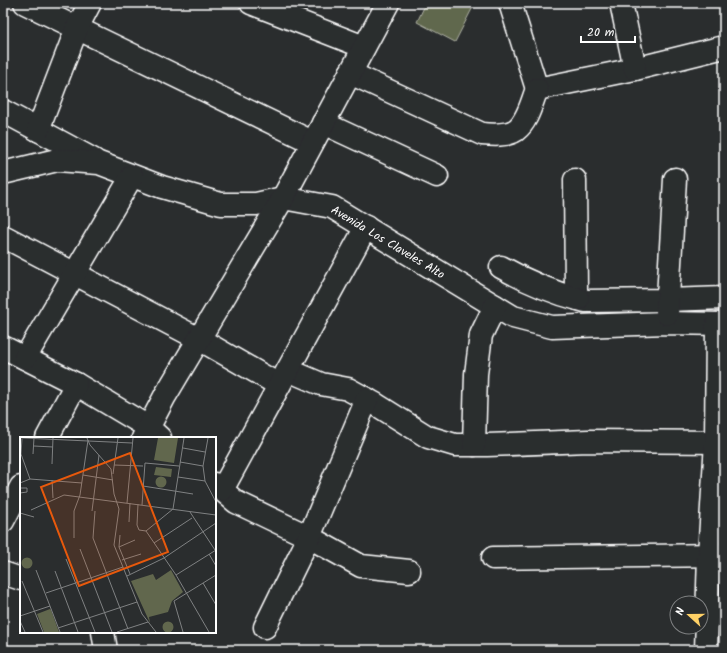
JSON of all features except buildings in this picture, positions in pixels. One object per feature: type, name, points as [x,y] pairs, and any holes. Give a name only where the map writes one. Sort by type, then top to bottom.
[{"type":"street","points":[[25,3],[312,142]]},
{"type":"street","points":[[38,130],[77,28],[90,3]]},
{"type":"street","points":[[251,3],[364,47]]},
{"type":"street","points":[[3,347],[76,384],[150,434],[165,396],[282,198],[388,3]]},
{"type":"street","points":[[350,72],[482,134],[499,135],[516,130],[525,119],[537,89],[510,3]]},
{"type":"street","points":[[621,3],[635,69]]},
{"type":"street","points":[[537,89],[635,69],[724,47]]},
{"type":"street","points":[[3,111],[99,163]]},
{"type":"street","points":[[323,123],[437,176]]},
{"type":"street","name":"Avenida Los Claveles Alto","points":[[3,173],[57,160],[99,163],[162,187],[220,204],[256,204],[282,198],[332,207],[513,317],[552,327],[666,323],[721,324]]},
{"type":"street","points":[[25,358],[132,176]]},
{"type":"street","points":[[666,323],[675,179]]},
{"type":"street","points":[[575,180],[576,290],[578,299]]},
{"type":"street","points":[[366,228],[284,378],[219,487],[236,502],[309,537],[361,566],[409,571]]},
{"type":"street","points":[[3,236],[199,339],[284,378],[348,389],[367,399],[428,437],[455,445],[588,441],[720,442]]},
{"type":"street","points":[[501,268],[559,294],[586,301],[724,298]]},
{"type":"street","points":[[641,300],[642,324]]},
{"type":"street","points":[[474,445],[476,374],[480,335],[495,306]]},
{"type":"street","points":[[706,650],[717,555],[721,324]]},
{"type":"street","points":[[48,437],[76,384]]},
{"type":"street","points":[[265,627],[309,537],[367,399]]},
{"type":"street","points":[[3,521],[20,489]]},
{"type":"street","points":[[493,558],[717,555]]},
{"type":"street","points":[[3,573],[20,579]]},
{"type":"street","points":[[103,633],[106,650]]},
{"type":"green space","points":[[426,3],[475,3],[455,42],[417,22]]}]
